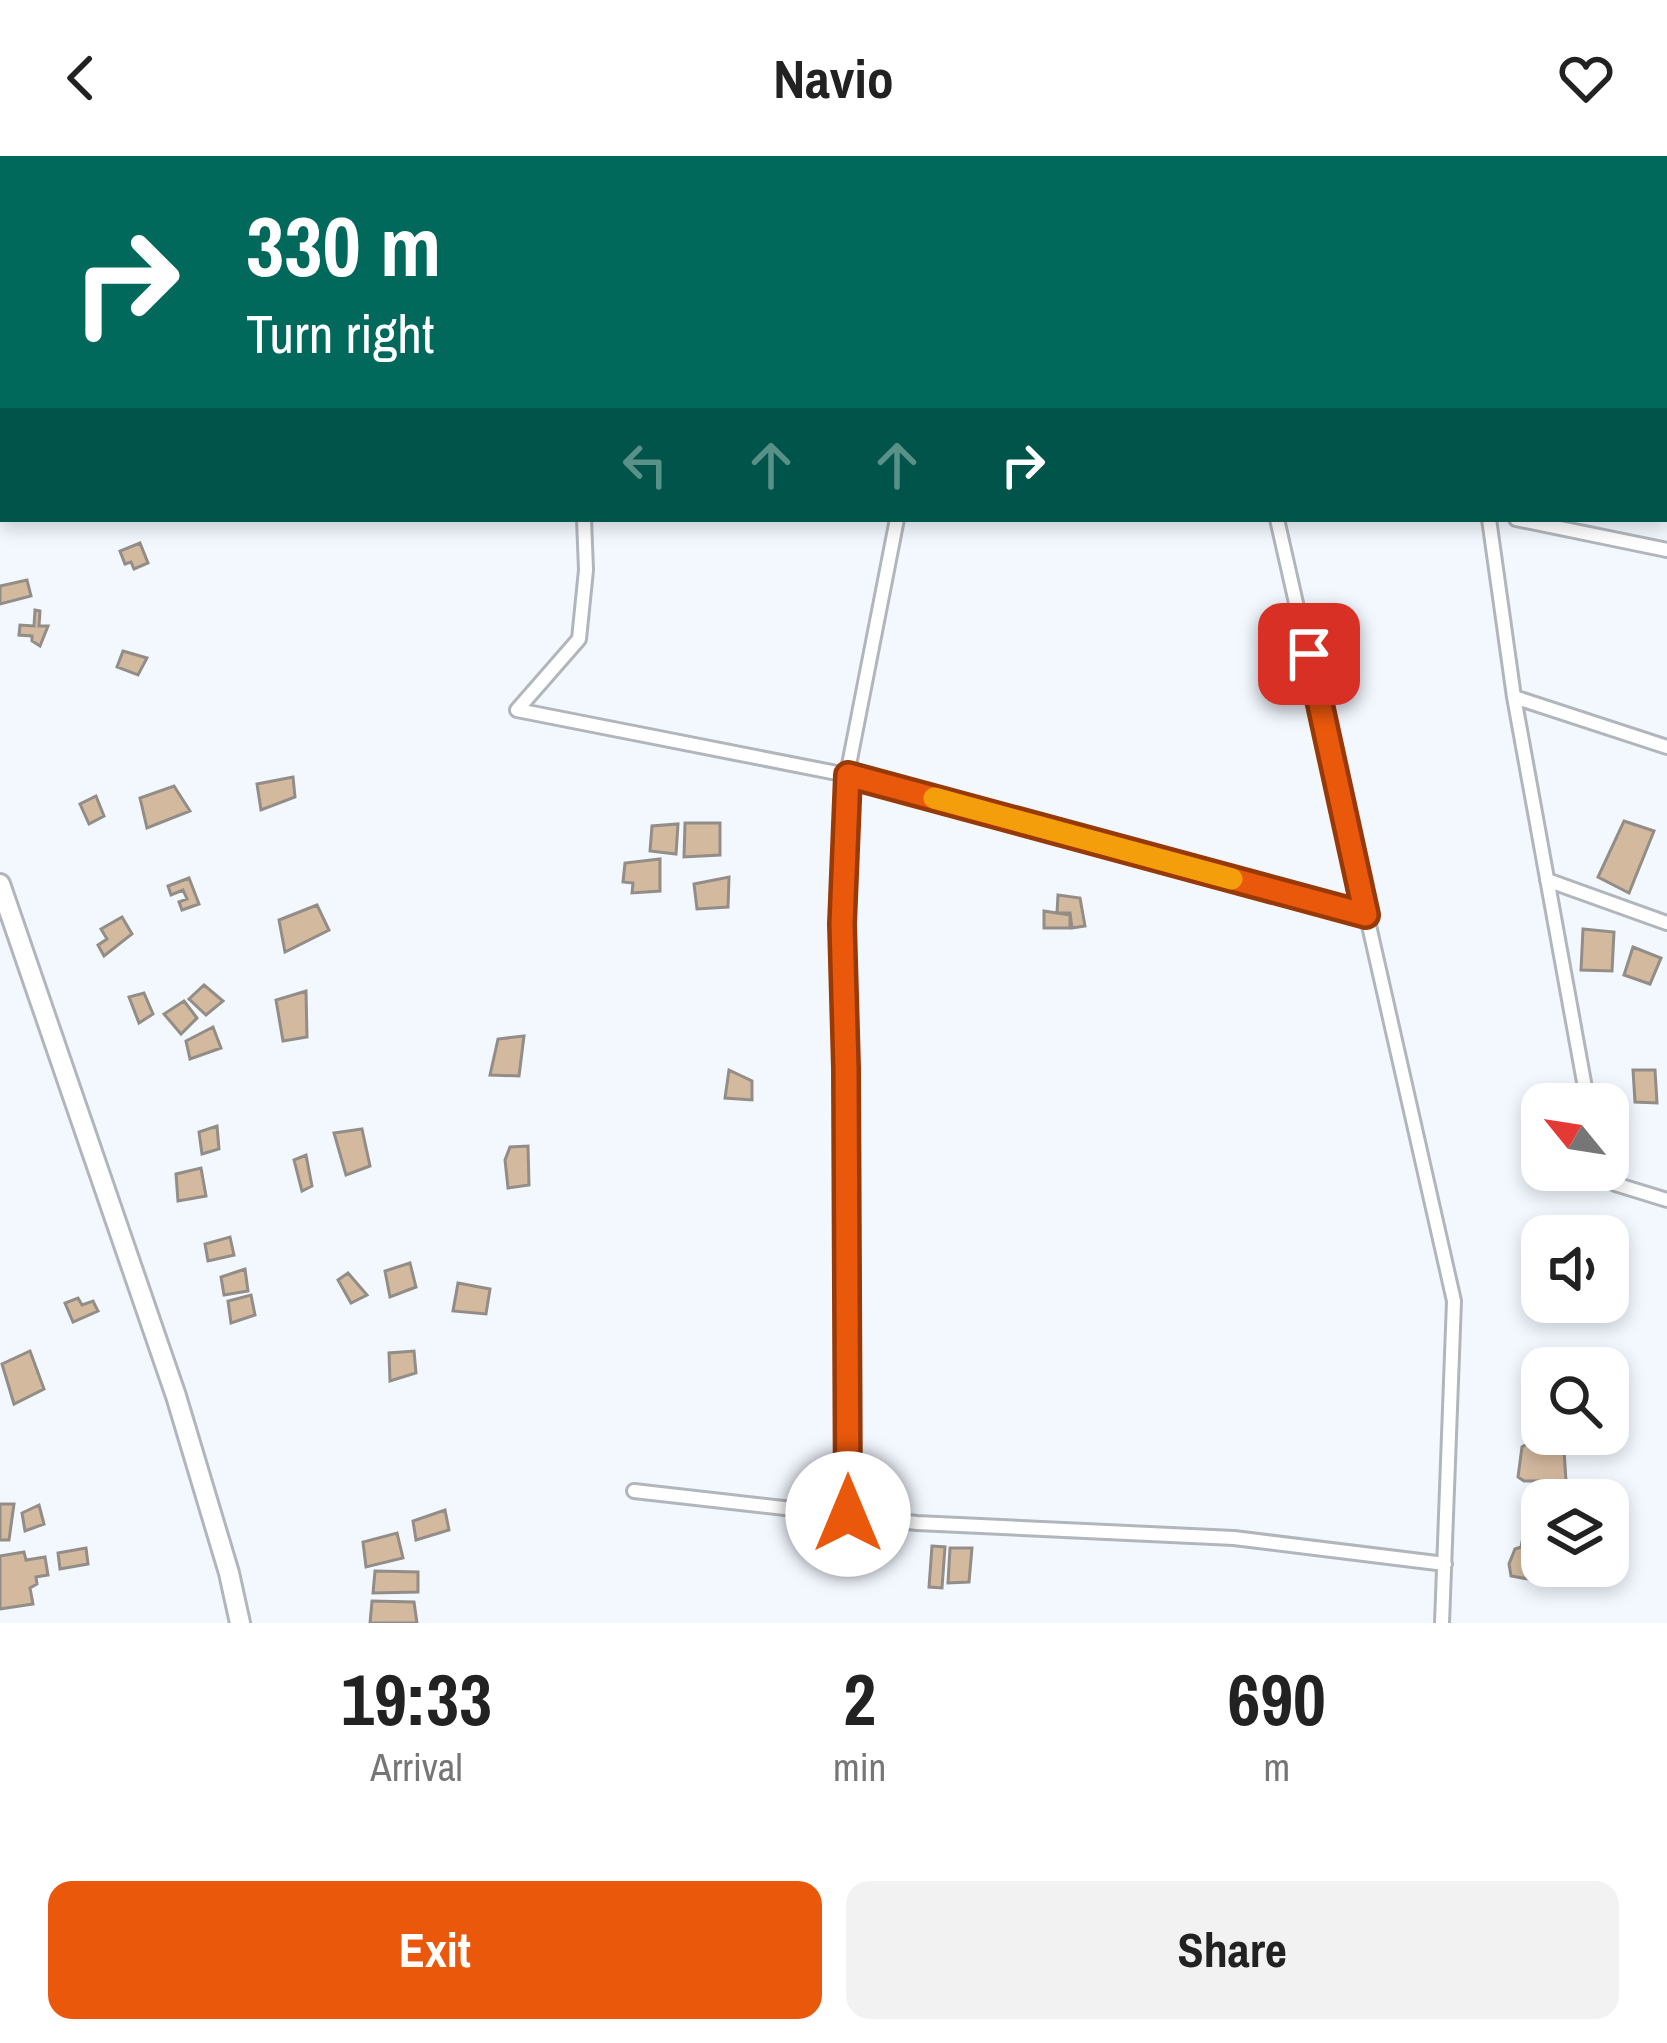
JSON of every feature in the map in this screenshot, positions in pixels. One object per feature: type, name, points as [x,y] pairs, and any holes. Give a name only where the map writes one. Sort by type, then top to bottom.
[{"type":"main road","points":[[0,884],[176,1396],[240,1623]]},
{"type":"street","points":[[584,522],[586,570],[579,639],[517,710],[848,775],[1366,915]]},
{"type":"street","points":[[848,1514],[842,924],[848,775],[896,522]]},
{"type":"street","points":[[1278,522],[1454,1301],[1442,1623]]},
{"type":"street","points":[[1489,522],[1514,697],[1584,1083]]},
{"type":"street","points":[[1531,522],[1667,550]]},
{"type":"street","points":[[1514,697],[1667,747]]},
{"type":"street","points":[[1547,880],[1667,923]]},
{"type":"street","points":[[1629,1188],[1667,1200]]},
{"type":"street","points":[[634,1491],[917,1522],[1234,1538],[1445,1564]]},
{"type":"building","points":[[140,543],[148,563],[134,569],[131,562],[125,564],[120,551]]},
{"type":"building","points":[[27,580],[31,596],[0,604],[0,586]]},
{"type":"building","points":[[35,610],[40,611],[39,626],[48,626],[40,646],[32,636],[19,635],[20,625],[34,626]]},
{"type":"building","points":[[123,651],[147,658],[138,675],[117,667]]},
{"type":"building","points":[[293,777],[295,797],[261,810],[257,784]]},
{"type":"building","points":[[174,786],[190,811],[147,828],[140,798]]},
{"type":"building","points":[[96,796],[104,816],[89,824],[80,804]]},
{"type":"building","points":[[1624,821],[1654,831],[1629,893],[1598,877]]},
{"type":"building","points":[[685,823],[720,823],[720,855],[684,857]]},
{"type":"building","points":[[678,824],[676,854],[650,851],[652,826]]},
{"type":"building","points":[[660,859],[660,891],[632,893],[633,883],[623,882],[625,863]]},
{"type":"building","points":[[729,877],[728,907],[697,909],[694,884]]},
{"type":"building","points":[[189,878],[199,904],[182,910],[179,902],[187,899],[183,890],[171,895],[168,886]]},
{"type":"building","points":[[1058,895],[1080,898],[1085,926],[1072,928],[1070,913],[1057,913]]},
{"type":"building","points":[[317,905],[329,930],[285,952],[279,920]]},
{"type":"building","points":[[1044,911],[1070,915],[1070,928],[1044,928]]},
{"type":"building","points":[[122,917],[132,934],[104,956],[98,945],[107,939],[101,929]]},
{"type":"building","points":[[1583,929],[1614,932],[1612,971],[1581,970]]},
{"type":"building","points":[[1633,947],[1661,958],[1650,984],[1624,975]]},
{"type":"building","points":[[204,985],[223,1001],[206,1015],[189,999]]},
{"type":"building","points":[[306,991],[307,1037],[283,1041],[276,1000]]},
{"type":"building","points":[[144,993],[153,1014],[139,1023],[129,997]]},
{"type":"building","points":[[184,1001],[197,1018],[181,1034],[164,1014]]},
{"type":"building","points":[[213,1027],[221,1048],[190,1059],[186,1041]]},
{"type":"building","points":[[524,1036],[519,1076],[490,1075],[498,1039]]},
{"type":"building","points":[[729,1070],[752,1081],[752,1100],[725,1098]]},
{"type":"building","points":[[1633,1070],[1655,1070],[1657,1103],[1635,1102]]},
{"type":"building","points":[[217,1126],[219,1149],[202,1154],[199,1132]]},
{"type":"building","points":[[362,1129],[370,1166],[346,1175],[334,1133]]},
{"type":"building","points":[[528,1146],[529,1185],[508,1188],[505,1160],[510,1147]]},
{"type":"building","points":[[306,1155],[312,1186],[302,1191],[294,1160]]},
{"type":"building","points":[[201,1168],[206,1196],[178,1201],[176,1174]]},
{"type":"building","points":[[230,1237],[234,1255],[208,1261],[205,1244]]},
{"type":"building","points":[[410,1263],[416,1287],[390,1297],[385,1271]]},
{"type":"building","points":[[245,1269],[248,1291],[224,1295],[221,1277]]},
{"type":"building","points":[[348,1273],[367,1295],[351,1303],[338,1280]]},
{"type":"building","points":[[458,1283],[490,1289],[486,1314],[453,1311]]},
{"type":"building","points":[[251,1295],[255,1315],[231,1323],[228,1301]]},
{"type":"building","points":[[78,1298],[82,1305],[93,1301],[98,1311],[73,1322],[65,1303]]},
{"type":"building","points":[[30,1351],[44,1389],[14,1404],[2,1364]]},
{"type":"building","points":[[414,1351],[416,1373],[390,1381],[389,1353]]},
{"type":"building","points":[[1521,1454],[1564,1455],[1566,1479],[1518,1477]]},
{"type":"building","points":[[0,1504],[14,1504],[9,1540],[0,1540]]},
{"type":"building","points":[[39,1505],[44,1524],[25,1531],[22,1513]]},
{"type":"building","points":[[445,1510],[449,1530],[416,1540],[413,1521]]},
{"type":"building","points":[[397,1533],[403,1558],[366,1567],[363,1542]]},
{"type":"building","points":[[932,1546],[945,1547],[942,1588],[929,1587]]},
{"type":"building","points":[[1521,1547],[1521,1578],[1511,1576],[1509,1564],[1515,1549]]},
{"type":"building","points":[[86,1548],[88,1564],[60,1569],[58,1553]]},
{"type":"building","points":[[950,1548],[972,1548],[969,1582],[948,1583]]},
{"type":"building","points":[[24,1552],[26,1560],[45,1557],[48,1575],[36,1577],[37,1584],[30,1588],[33,1604],[0,1609],[0,1556]]},
{"type":"building","points":[[375,1571],[418,1572],[418,1592],[373,1593]]},
{"type":"building","points":[[372,1601],[414,1602],[417,1623],[370,1623]]},
{"type":"slow traffic","points":[[934,798],[1232,879]]},
{"type":"route","points":[[848,1514],[842,924],[848,775],[1366,915],[1309,654]]}]
